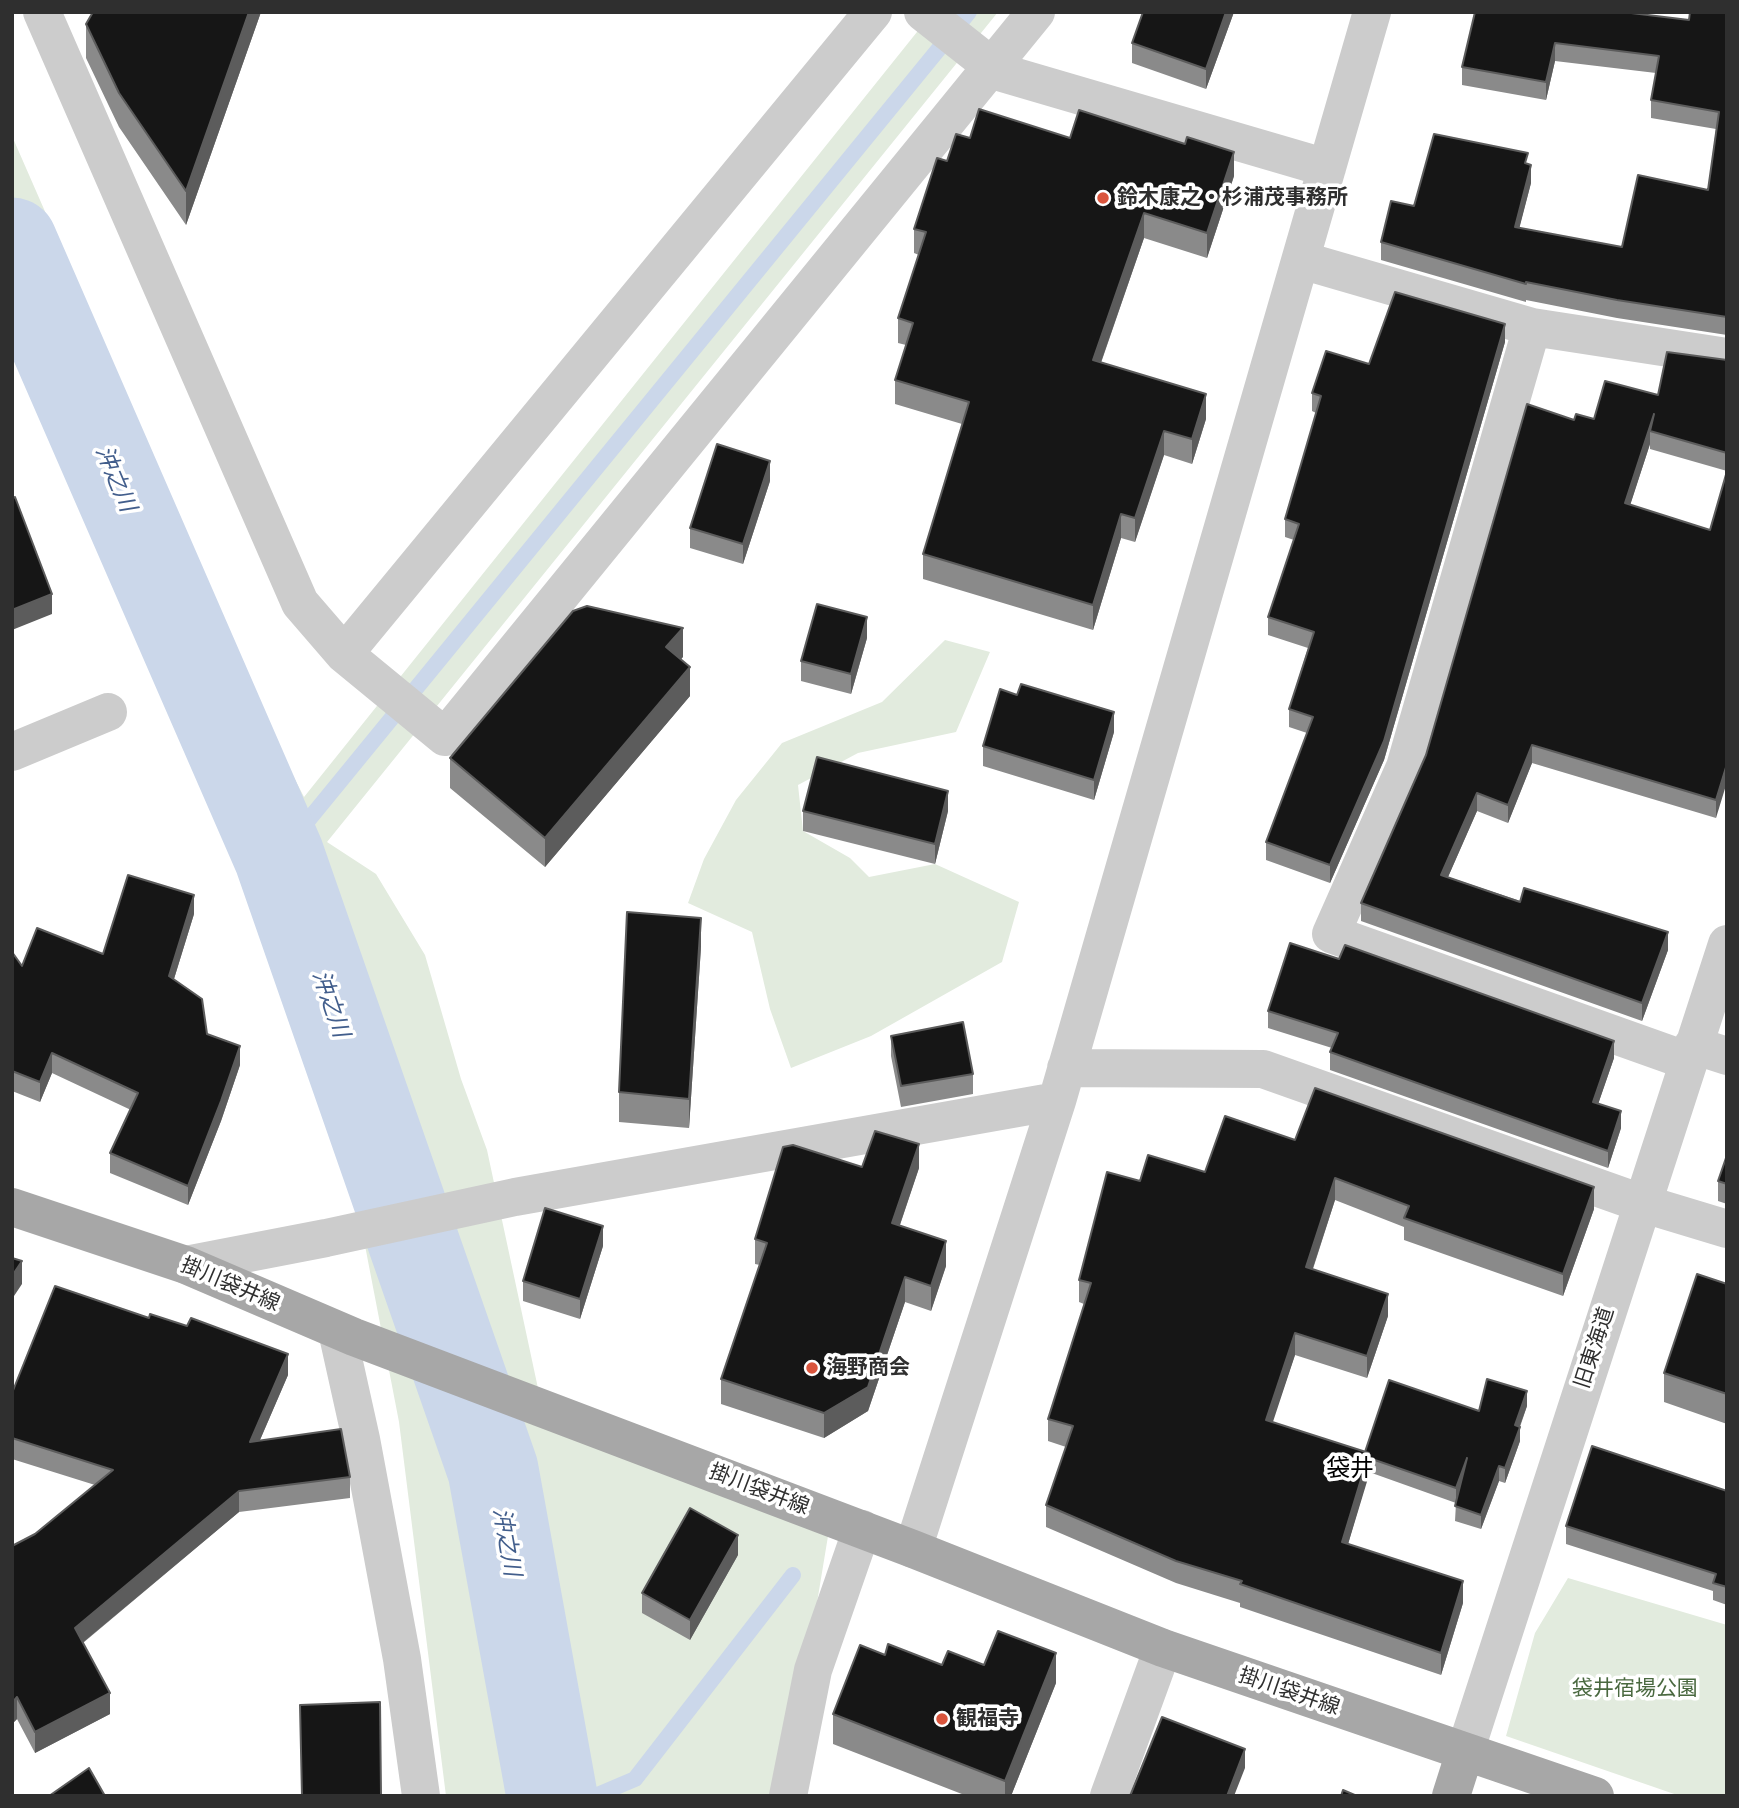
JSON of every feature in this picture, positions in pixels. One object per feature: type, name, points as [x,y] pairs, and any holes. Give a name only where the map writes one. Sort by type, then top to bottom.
[{"type":"main road","name":"掛川袋井線","points":[[12,1208],[186,1265],[346,1334],[862,1529],[1163,1648],[1595,1796]]},
{"type":"main road","points":[[1451,1796],[1465,1752]]},
{"type":"street","points":[[42,12],[300,603],[344,654],[438,731],[986,63],[1036,12]]},
{"type":"street","points":[[344,654],[873,12]]},
{"type":"street","points":[[923,12],[999,72],[1327,168]]},
{"type":"street","points":[[913,1549],[1062,1085],[1372,12]]},
{"type":"street","points":[[1301,260],[1532,327],[1727,357]]},
{"type":"street","points":[[1532,327],[1405,767],[1331,934],[1703,1054]]},
{"type":"street","points":[[12,752],[108,712]]},
{"type":"street","name":"旧東海道","points":[[1465,1752],[1641,1203],[1703,1054],[1727,944]]},
{"type":"street","points":[[186,1265],[1062,1085],[1263,1069],[1641,1203],[1727,1230]]},
{"type":"street","points":[[346,1334],[402,1659],[421,1796]]},
{"type":"street","points":[[788,1796],[813,1670],[862,1529]]},
{"type":"street","points":[[1109,1796],[1163,1648]]},
{"type":"green space","points":[[933,12],[998,12],[327,842],[376,874],[425,955],[461,1079],[487,1150],[542,1407],[831,1518],[785,1796],[446,1796],[399,1422],[336,1095],[190,711],[12,313],[12,136],[284,758],[304,797]]},
{"type":"green space","points":[[945,640],[990,652],[956,732],[858,753],[798,785],[803,831],[850,858],[869,877],[935,864],[1019,902],[1002,962],[871,1036],[791,1068],[770,1009],[752,932],[688,903],[704,859],[736,800],[782,743],[882,702]]},
{"type":"green space","name":"袋井宿場公園","points":[[1568,1578],[1727,1625],[1727,1796],[1680,1796],[1506,1736],[1535,1633]]},
{"type":"building","points":[[93,12],[249,12],[186,191],[119,93],[86,24]]},
{"type":"building","points":[[1143,12],[1226,12],[1206,69],[1132,43]]},
{"type":"building","points":[[1475,12],[1623,12],[1689,20],[1690,12],[1727,12],[1727,317],[1526,284],[1381,242],[1391,201],[1414,206],[1434,134],[1528,153],[1525,163],[1531,165],[1515,227],[1622,247],[1638,175],[1708,190],[1719,112],[1651,100],[1659,56],[1555,43],[1546,82],[1462,67]]},
{"type":"building","points":[[979,109],[1070,138],[1079,110],[1185,144],[1187,137],[1234,152],[1207,233],[1144,213],[1093,360],[1206,394],[1192,439],[1164,431],[1135,518],[1121,514],[1093,605],[923,554],[969,402],[895,380],[913,323],[898,318],[926,232],[914,229],[937,158],[947,161],[956,134],[970,138]]},
{"type":"building","points":[[1395,292],[1505,324],[1384,741],[1330,865],[1266,842],[1313,717],[1289,709],[1314,632],[1268,617],[1299,524],[1285,519],[1321,396],[1312,393],[1326,351],[1369,364]]},
{"type":"building","points":[[1667,352],[1727,360],[1727,453],[1650,431],[1654,414],[1625,503],[1710,530],[1727,471],[1727,764],[1716,800],[1532,745],[1508,805],[1477,793],[1441,875],[1520,902],[1524,888],[1668,932],[1642,1003],[1361,903],[1426,755],[1527,404],[1574,420],[1576,414],[1594,419],[1605,381],[1658,395]]},
{"type":"building","points":[[717,444],[770,461],[743,544],[690,528]]},
{"type":"building","points":[[15,497],[52,594],[12,610],[12,498]]},
{"type":"building","points":[[817,604],[867,617],[851,674],[801,661]]},
{"type":"building","points":[[587,606],[683,628],[666,647],[690,667],[545,838],[450,758],[573,611]]},
{"type":"building","points":[[1021,684],[1114,712],[1094,780],[983,746],[1000,689],[1017,695]]},
{"type":"building","points":[[817,757],[948,791],[935,844],[803,811]]},
{"type":"building","points":[[128,875],[194,895],[169,976],[202,999],[207,1034],[240,1046],[188,1186],[110,1153],[138,1093],[52,1053],[40,1082],[12,1071],[12,952],[22,966],[37,928],[103,954]]},
{"type":"building","points":[[627,912],[701,918],[689,1099],[619,1092]]},
{"type":"building","points":[[1290,943],[1339,959],[1345,945],[1614,1041],[1593,1102],[1621,1111],[1608,1151],[1330,1052],[1338,1033],[1268,1011]]},
{"type":"building","points":[[963,1022],[973,1074],[901,1086],[891,1036]]},
{"type":"building","points":[[1315,1088],[1594,1187],[1563,1274],[1404,1218],[1409,1206],[1335,1178],[1306,1267],[1388,1294],[1367,1356],[1295,1333],[1266,1420],[1369,1453],[1342,1542],[1463,1581],[1441,1653],[1240,1584],[1242,1581],[1176,1561],[1046,1505],[1073,1426],[1048,1419],[1091,1283],[1079,1280],[1107,1172],[1140,1181],[1148,1155],[1205,1172],[1225,1116],[1295,1140]]},
{"type":"building","points":[[875,1131],[919,1144],[892,1223],[946,1241],[931,1286],[905,1277],[868,1387],[824,1413],[721,1379],[767,1243],[755,1239],[783,1147],[793,1145],[862,1167]]},
{"type":"building","points":[[1727,1155],[1727,1184],[1718,1181]]},
{"type":"building","points":[[545,1208],[603,1226],[580,1299],[523,1281]]},
{"type":"building","points":[[12,1258],[22,1261],[12,1276]]},
{"type":"building","points":[[1697,1274],[1727,1284],[1727,1394],[1664,1373]]},
{"type":"building","points":[[55,1286],[149,1318],[150,1314],[187,1326],[191,1318],[288,1354],[250,1442],[341,1429],[350,1477],[239,1491],[75,1628],[110,1693],[35,1732],[17,1697],[12,1703],[12,1546],[35,1534],[113,1470],[12,1438],[12,1393]]},
{"type":"building","points":[[1487,1379],[1527,1391],[1515,1425],[1520,1427],[1505,1468],[1499,1466],[1481,1515],[1455,1506],[1467,1458],[1456,1488],[1369,1458],[1369,1453],[1365,1452],[1389,1380],[1479,1411]]},
{"type":"building","points":[[1592,1446],[1727,1491],[1727,1587],[1713,1583],[1716,1574],[1566,1526]]},
{"type":"building","points":[[690,1508],[738,1535],[690,1620],[642,1593]]},
{"type":"building","name":"観福寺","points":[[998,1631],[1056,1653],[1005,1781],[833,1714],[860,1645],[885,1655],[888,1644],[942,1665],[948,1651],[984,1665]]},
{"type":"building","points":[[380,1702],[381,1795],[389,1796],[302,1796],[300,1705]]},
{"type":"building","points":[[1162,1717],[1245,1749],[1227,1796],[1130,1796]]},
{"type":"building","points":[[89,1768],[105,1796],[49,1796]]},
{"type":"building","points":[[1343,1790],[1357,1796],[1341,1796]]},
{"type":"waterway","points":[[279,856],[969,12]]},
{"type":"waterway","name":"沖之川","points":[[12,243],[279,856],[493,1470],[552,1796]]},
{"type":"waterway","points":[[595,1796],[635,1779],[793,1575]]},
{"type":"place","name":"鈴木康之・杉浦茂事務所","points":[[1103,198]]},
{"type":"place","name":"海野商会","points":[[812,1368]]},
{"type":"place","name":"観福寺","points":[[942,1719]]},
{"type":"district","name":"袋井","points":[[1350,1469]]}]
